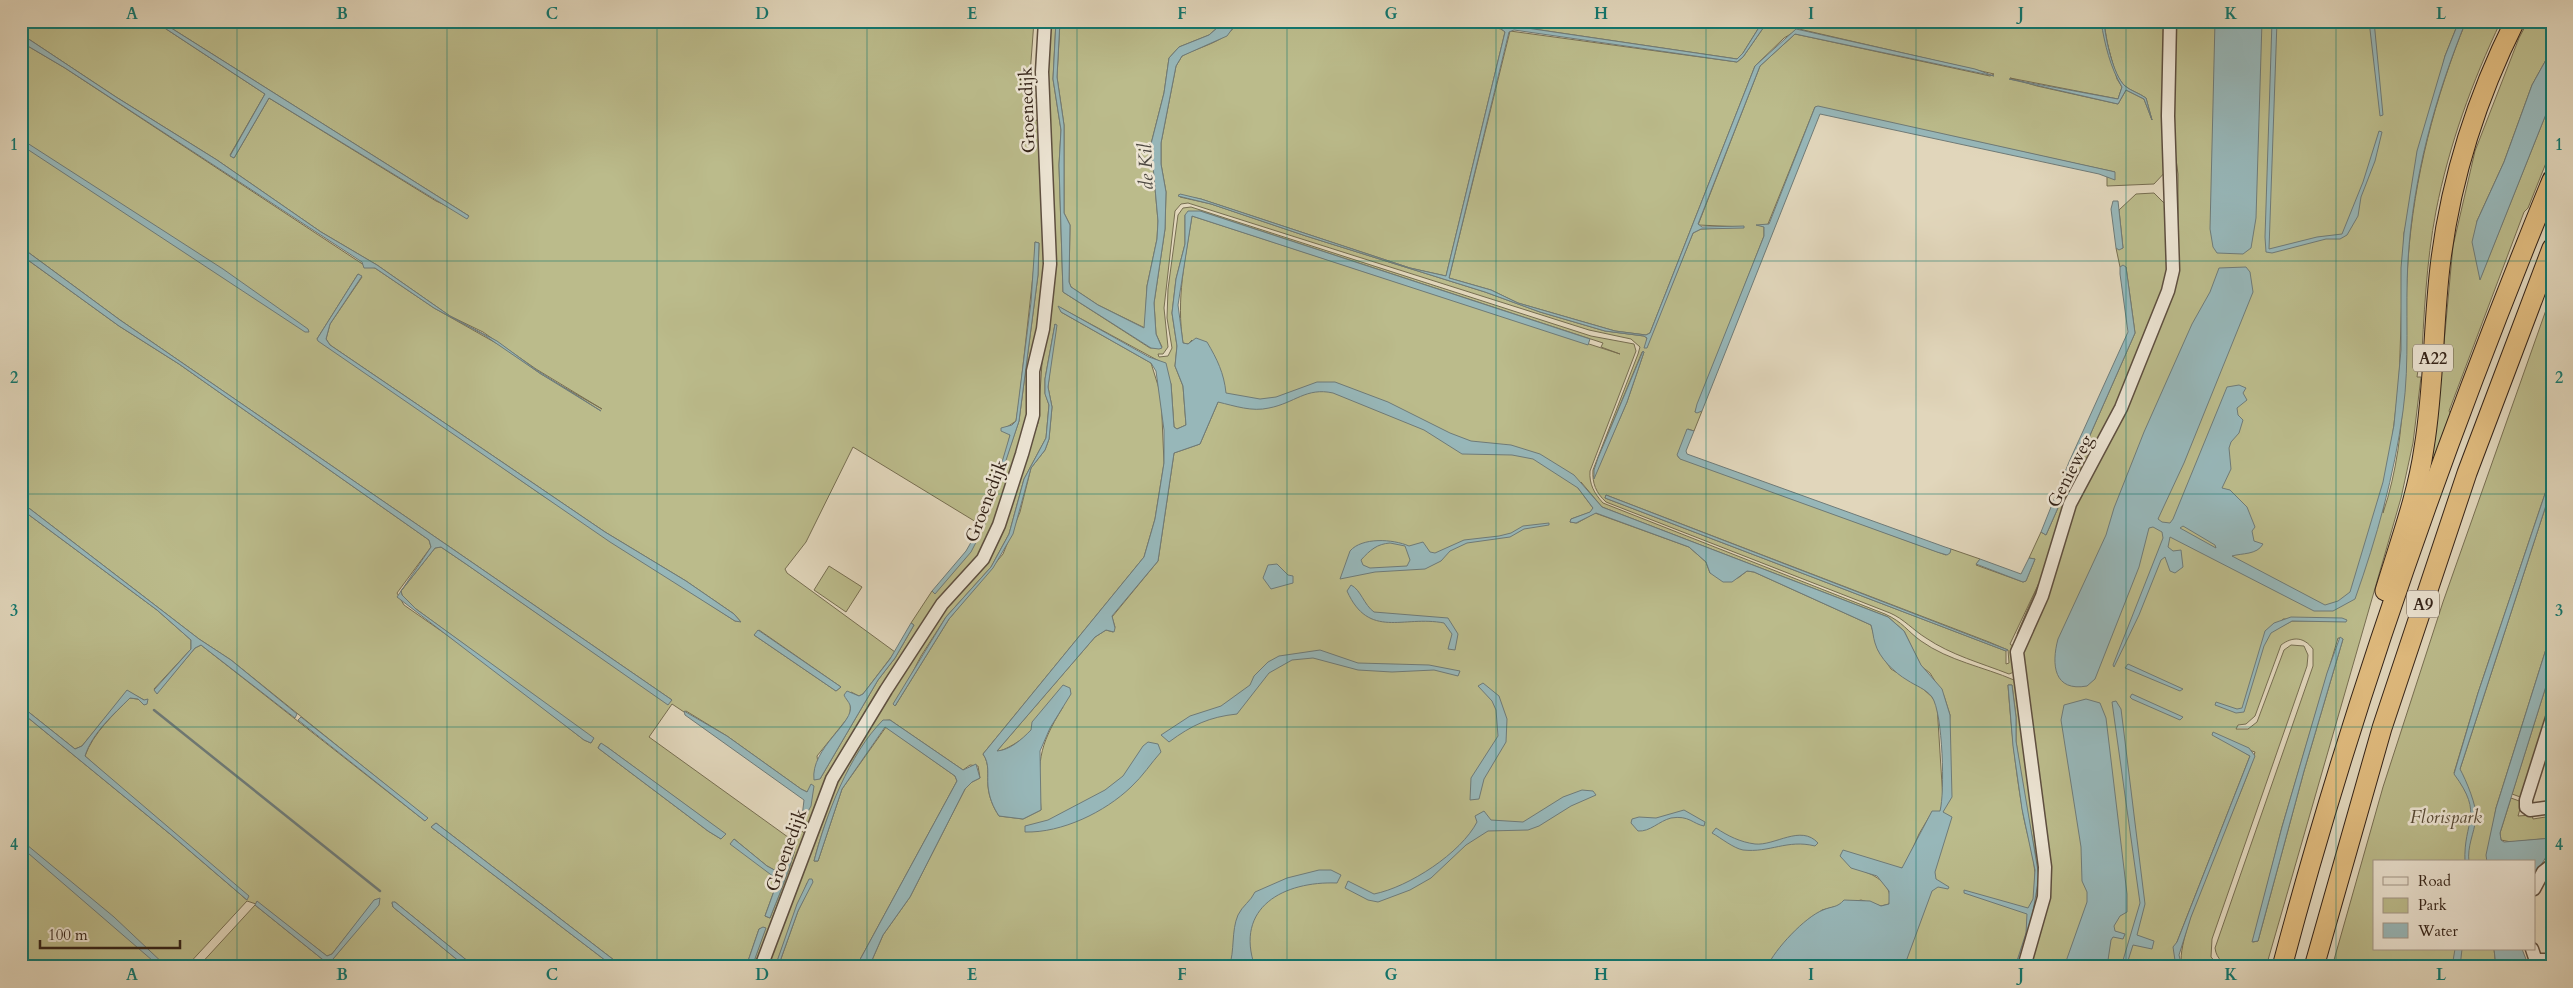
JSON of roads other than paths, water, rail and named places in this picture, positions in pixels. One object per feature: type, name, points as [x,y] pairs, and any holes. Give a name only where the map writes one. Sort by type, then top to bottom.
[{"type":"highway","name":"A22","points":[[2360,699],[2373,632],[2414,497],[2424,450],[2440,266],[2452,191],[2464,144],[2480,97],[2515,21]]},
{"type":"highway","name":"A9","points":[[2282,967],[2301,895],[2360,699],[2500,308],[2552,180]]},
{"type":"highway","name":"A9","points":[[2314,967],[2380,737],[2407,652],[2467,473],[2552,248]]},
{"type":"street","name":"Groenedijk","points":[[761,967],[832,779],[886,690],[942,604],[983,559],[999,526],[1022,454],[1033,415],[1033,371],[1043,329],[1050,264],[1042,72],[1045,21]]},
{"type":"street","name":"Genieweg","points":[[2024,967],[2044,897],[2045,868],[2017,652],[2042,596],[2070,504],[2121,408],[2165,299],[2173,270],[2168,117],[2170,21]]},
{"type":"street","points":[[2552,718],[2526,800],[2526,807],[2530,810],[2552,808]]},
{"type":"street","points":[[2536,885],[2543,872],[2552,865]]},
{"type":"street","points":[[2535,959],[2552,960]]},
{"type":"water","points":[[154,21],[160,21],[469,216],[467,219],[269,98],[234,158],[230,156],[265,94]]},
{"type":"water","points":[[1056,21],[1060,21],[1057,77],[1064,125],[1064,213],[1070,225],[1069,282],[1071,287],[1098,305],[1144,328],[1147,286],[1157,239],[1158,221],[1151,144],[1164,93],[1169,58],[1179,47],[1209,35],[1225,21],[1238,21],[1227,36],[1182,56],[1176,66],[1161,143],[1161,164],[1166,192],[1165,229],[1154,303],[1156,334],[1162,348],[1159,349],[1151,348],[1063,292],[1059,165],[1061,130],[1053,79]]},
{"type":"water","points":[[1457,21],[1500,24],[1512,21],[1514,26],[1737,59],[1743,53],[1763,21],[1768,21],[1743,57],[1737,62],[1514,30],[1509,32],[1449,278],[1491,290],[1518,303],[1615,331],[1646,335],[1650,333],[1755,66],[1796,29],[1975,69],[1994,76],[1795,34],[1760,66],[1698,224],[1702,227],[1744,226],[1744,228],[1701,229],[1693,233],[1647,348],[1644,348],[1647,338],[1644,336],[1605,331],[1540,312],[1485,292],[1306,236],[1211,204],[1178,196],[1180,194],[1201,199],[1410,268],[1446,276],[1505,32],[1499,27]]},
{"type":"water","points":[[2104,21],[2113,65],[2125,86],[2146,98],[2152,120],[2144,99],[2126,90],[2118,104],[2009,79],[2118,99],[2122,87],[2114,72],[2106,47],[2101,22]]},
{"type":"water","points":[[2215,21],[2262,21],[2256,218],[2251,248],[2243,254],[2217,253],[2213,247],[2210,229]]},
{"type":"water","points":[[2272,21],[2277,21],[2269,249],[2317,237],[2342,234],[2363,182],[2379,131],[2382,132],[2375,161],[2361,197],[2358,216],[2347,235],[2340,239],[2326,239],[2272,253],[2266,252],[2265,237]]},
{"type":"water","points":[[2369,21],[2374,21],[2383,115],[2380,116]]},
{"type":"water","points":[[2459,21],[2466,21],[2435,108],[2420,168],[2408,260],[2406,373],[2403,411],[2395,459],[2384,506],[2371,553],[2355,599],[2333,611],[2314,611],[2170,537],[2168,547],[2173,551],[2181,550],[2183,567],[2175,573],[2170,571],[2165,557],[2161,560],[2139,615],[2114,667],[2113,665],[2163,538],[2162,532],[2153,527],[2149,528],[2139,567],[2095,679],[2087,686],[2076,687],[2061,681],[2055,667],[2058,639],[2106,535],[2114,508],[2144,432],[2192,324],[2210,292],[2219,268],[2246,267],[2250,272],[2253,292],[2184,463],[2158,519],[2162,522],[2170,523],[2173,519],[2227,387],[2239,385],[2246,388],[2243,393],[2247,400],[2237,408],[2238,415],[2243,420],[2239,433],[2231,442],[2229,448],[2231,469],[2222,488],[2230,490],[2247,507],[2255,527],[2252,531],[2254,541],[2263,544],[2253,552],[2232,556],[2325,605],[2338,601],[2350,592],[2383,482],[2394,425],[2401,350],[2401,268],[2404,233],[2417,151],[2445,56]],"holes":[[[2183,526],[2215,545],[2216,548],[2180,528]]]},
{"type":"water","points":[[21,34],[116,97],[217,160],[321,232],[377,265],[450,316],[497,341],[535,369],[601,411],[541,374],[484,335],[434,308],[375,268],[364,268],[362,262],[65,68],[21,42]]},
{"type":"water","points":[[2552,49],[2552,99],[2480,280],[2472,242],[2477,221],[2504,162],[2532,85]]},
{"type":"water","points":[[1818,106],[2111,171],[2115,172],[2115,180],[2099,174],[1820,114],[1702,411],[1697,413],[1695,412],[1697,404],[1764,236],[1764,227],[1756,225],[1769,224],[1815,107]]},
{"type":"water","points":[[21,139],[223,269],[308,329],[309,332],[305,332],[21,145]]},
{"type":"water","points":[[2113,201],[2118,201],[2123,248],[2119,250],[2116,248],[2111,209]]},
{"type":"water","points":[[1188,211],[1200,211],[1590,339],[1588,345],[1192,216],[1178,305],[1183,343],[1188,344],[1196,338],[1207,342],[1220,366],[1226,393],[1260,399],[1276,397],[1317,382],[1335,382],[1388,402],[1450,433],[1471,441],[1511,445],[1540,454],[1574,475],[1602,507],[1888,617],[1904,631],[1921,665],[1942,689],[1950,715],[1952,797],[1943,812],[1952,817],[1935,872],[1936,879],[1949,887],[1948,889],[1938,887],[1932,891],[1904,967],[1767,967],[1791,934],[1816,914],[1837,906],[1844,900],[1870,901],[1881,906],[1889,904],[1889,891],[1877,876],[1851,868],[1840,856],[1843,850],[1902,868],[1932,811],[1940,811],[1942,802],[1942,753],[1936,706],[1930,694],[1910,682],[1888,664],[1877,649],[1871,625],[1754,572],[1747,571],[1732,582],[1723,582],[1710,573],[1706,562],[1689,547],[1596,513],[1576,523],[1570,522],[1571,519],[1590,512],[1593,508],[1578,488],[1533,459],[1512,455],[1462,454],[1424,430],[1333,393],[1315,392],[1278,406],[1263,409],[1244,408],[1218,402],[1200,444],[1174,453],[1158,561],[1112,616],[1114,632],[1106,630],[1095,637],[997,751],[1011,747],[1031,730],[1032,722],[1063,685],[1070,688],[1071,694],[1050,728],[1040,751],[1041,810],[1023,819],[999,816],[989,794],[987,765],[983,754],[1144,557],[1155,519],[1164,463],[1164,430],[1156,371],[1151,363],[1061,312],[1058,306],[1149,357],[1166,363],[1171,384],[1174,427],[1177,429],[1186,425],[1183,386],[1175,366],[1177,346],[1172,313],[1176,279],[1185,244],[1185,215]]},
{"type":"water","points":[[1035,242],[1039,243],[1038,275],[1019,421],[984,527],[971,552],[935,594],[932,591],[966,551],[981,525],[990,503],[1010,435],[1001,431],[1001,428],[1012,425],[1016,421],[1031,302]]},
{"type":"water","points":[[21,247],[120,320],[672,700],[668,705],[441,547],[435,548],[402,590],[431,547],[429,540],[179,364],[119,326],[21,255]]},
{"type":"water","points":[[2123,265],[2126,267],[2135,333],[2046,535],[2041,532],[2069,462],[2128,332],[2120,274],[2120,267]]},
{"type":"water","points":[[358,274],[362,276],[330,324],[326,339],[330,345],[605,532],[686,581],[734,614],[741,622],[735,621],[610,542],[318,341],[317,339]]},
{"type":"water","points":[[1055,324],[1057,325],[1048,387],[1052,407],[1049,439],[1045,450],[1031,468],[1013,534],[993,568],[949,619],[895,706],[893,704],[946,617],[991,567],[1009,534],[1024,479],[1046,438],[1049,405],[1045,394],[1045,379]]},
{"type":"water","points":[[1643,351],[1627,402],[1594,479],[1594,470],[1598,458]]},
{"type":"water","points":[[1687,429],[1694,431],[1686,451],[1687,454],[1951,549],[1950,553],[1947,555],[1937,552],[1680,459],[1677,455]]},
{"type":"water","points":[[2552,473],[2552,487],[2460,769],[2471,793],[2476,813],[2469,860],[2465,860],[2471,809],[2469,800],[2454,774],[2478,693]]},
{"type":"water","points":[[1606,495],[2008,650],[2006,651],[1605,498]]},
{"type":"water","points":[[21,502],[199,639],[231,660],[297,714],[295,718],[201,645],[195,648],[157,694],[154,690],[191,649],[191,640],[157,610],[21,509]]},
{"type":"water","points":[[1549,523],[1549,525],[1524,529],[1510,537],[1467,543],[1450,551],[1441,561],[1425,569],[1375,572],[1340,579],[1350,551],[1362,543],[1386,541],[1409,546],[1423,542],[1430,552],[1435,553],[1464,540],[1499,536],[1511,533],[1523,526]],"holes":[[[1390,543],[1405,546],[1410,560],[1407,566],[1370,568],[1363,565],[1361,560],[1377,546]]]},
{"type":"water","points":[[2029,558],[2035,559],[2026,581],[2023,582],[1976,564],[1980,559],[2021,574]]},
{"type":"water","points":[[1277,564],[1288,575],[1293,576],[1293,583],[1271,589],[1263,578],[1268,565]]},
{"type":"water","points":[[1351,585],[1374,612],[1448,618],[1458,634],[1455,650],[1448,649],[1452,634],[1444,623],[1429,621],[1388,622],[1377,621],[1366,616],[1356,606],[1347,591]]},
{"type":"water","points":[[401,591],[402,595],[416,609],[594,738],[591,743],[584,740],[397,597]]},
{"type":"water","points":[[2291,617],[2342,618],[2347,620],[2346,622],[2292,621],[2271,633],[2264,646],[2244,712],[2236,713],[2215,705],[2216,702],[2237,709],[2242,708],[2265,631],[2274,623]]},
{"type":"water","points":[[911,623],[914,625],[895,658],[878,680],[820,779],[814,780],[815,768],[819,757],[850,712],[850,705],[844,695],[847,691],[859,696],[863,694],[890,659]]},
{"type":"water","points":[[758,630],[841,687],[836,691],[754,635]]},
{"type":"water","points":[[2552,630],[2552,667],[2500,833],[2501,840],[2504,842],[2552,838],[2552,856],[2546,857],[2538,870],[2536,870],[2536,860],[2487,860],[2486,855],[2496,808]]},
{"type":"water","points":[[2340,637],[2343,639],[2304,771],[2258,941],[2252,942],[2282,827],[2327,673]]},
{"type":"water","points":[[1320,650],[1358,663],[1429,665],[1460,671],[1458,676],[1434,670],[1392,672],[1358,670],[1313,658],[1292,660],[1269,673],[1237,714],[1218,717],[1201,723],[1169,742],[1161,735],[1190,716],[1221,706],[1250,685],[1254,676],[1268,662],[1279,656]]},
{"type":"water","points":[[2128,664],[2183,689],[2180,691],[2125,668]]},
{"type":"water","points":[[1483,683],[1499,696],[1507,719],[1506,742],[1484,779],[1479,799],[1470,800],[1471,778],[1498,736],[1496,710],[1492,701],[1478,686]]},
{"type":"water","points":[[2008,685],[2012,685],[2016,717],[2016,741],[2039,877],[2030,928],[2017,967],[2015,967],[2026,933],[2027,914],[1964,893],[1964,890],[2028,908],[2033,899],[2035,870],[2022,809],[2013,746]]},
{"type":"water","points":[[127,690],[144,700],[148,699],[147,704],[144,705],[138,699],[130,698],[98,732],[85,756],[249,896],[247,900],[21,712],[21,706],[75,749],[82,746]]},
{"type":"water","points":[[2132,694],[2183,717],[2180,720],[2132,699],[2130,697]]},
{"type":"water","points":[[2086,699],[2100,703],[2106,718],[2127,894],[2127,912],[2120,916],[2114,926],[2115,931],[2125,934],[2123,939],[2113,937],[2111,940],[2107,967],[2064,967],[2087,902],[2087,892],[2082,881],[2081,847],[2061,720],[2064,705]]},
{"type":"water","points":[[2116,701],[2121,709],[2145,904],[2137,935],[2154,941],[2152,949],[2133,945],[2126,967],[2121,967],[2140,903],[2112,702]]},
{"type":"water","points":[[684,711],[727,736],[801,789],[807,792],[811,784],[814,786],[811,806],[804,819],[802,817],[804,800],[685,715]]},
{"type":"water","points":[[301,717],[428,818],[425,821],[298,720]]},
{"type":"water","points":[[883,720],[890,720],[963,770],[976,764],[980,778],[972,782],[965,789],[910,897],[883,935],[869,967],[856,967],[957,781],[955,776],[885,727],[842,789],[818,861],[814,861],[832,805],[849,767],[871,734]]},
{"type":"water","points":[[2213,732],[2249,748],[2255,756],[2191,917],[2179,955],[2182,967],[2176,967],[2173,947],[2177,942],[2250,756],[2212,735]]},
{"type":"water","points":[[1148,742],[1158,744],[1161,752],[1131,787],[1109,805],[1068,825],[1054,829],[1025,832],[1025,826],[1048,820],[1105,790],[1123,776],[1143,746]]},
{"type":"water","points":[[601,743],[726,834],[721,839],[708,831],[598,748]]},
{"type":"water","points":[[1582,790],[1593,791],[1596,795],[1571,806],[1539,826],[1528,830],[1488,831],[1466,845],[1431,878],[1410,890],[1378,902],[1368,900],[1345,888],[1348,881],[1374,894],[1403,884],[1447,857],[1469,834],[1477,822],[1475,816],[1484,811],[1491,820],[1523,822],[1563,797]]},
{"type":"water","points":[[1684,810],[1705,822],[1704,826],[1677,817],[1667,819],[1642,831],[1638,831],[1631,823],[1632,819],[1639,817],[1656,818]]},
{"type":"water","points":[[436,823],[623,967],[614,967],[431,827]]},
{"type":"water","points":[[797,828],[792,860],[770,918],[765,916],[778,880],[730,844],[734,839],[767,866],[780,873]]},
{"type":"water","points":[[1716,828],[1734,838],[1755,844],[1763,844],[1796,835],[1804,835],[1818,843],[1815,846],[1796,844],[1762,850],[1743,850],[1712,833]]},
{"type":"water","points":[[21,840],[114,917],[167,967],[160,967],[21,847]]},
{"type":"water","points":[[1319,870],[1331,870],[1341,875],[1337,883],[1299,887],[1282,893],[1268,902],[1258,914],[1252,928],[1250,946],[1255,967],[1229,967],[1236,921],[1240,912],[1255,892],[1287,878]]},
{"type":"water","points":[[809,879],[812,879],[813,882],[798,911],[778,967],[775,967],[797,904]]},
{"type":"water","points":[[380,898],[379,905],[333,959],[332,963],[337,967],[332,967],[255,905],[257,901],[327,956],[332,954],[374,900]]},
{"type":"water","points":[[392,902],[395,902],[475,967],[466,967],[393,907]]},
{"type":"water","points":[[766,928],[752,967],[746,967],[759,929]]},
{"type":"water","points":[[2455,950],[2462,950],[2460,967],[2452,967]]},
{"type":"water","points":[[2494,950],[2522,950],[2529,967],[2496,967]]},
{"type":"waterway","points":[[154,710],[380,891]]},
{"type":"water label","name":"de Kil","points":[[1145,167]]},
{"type":"park label","name":"Florispark","points":[[2446,817]]}]
